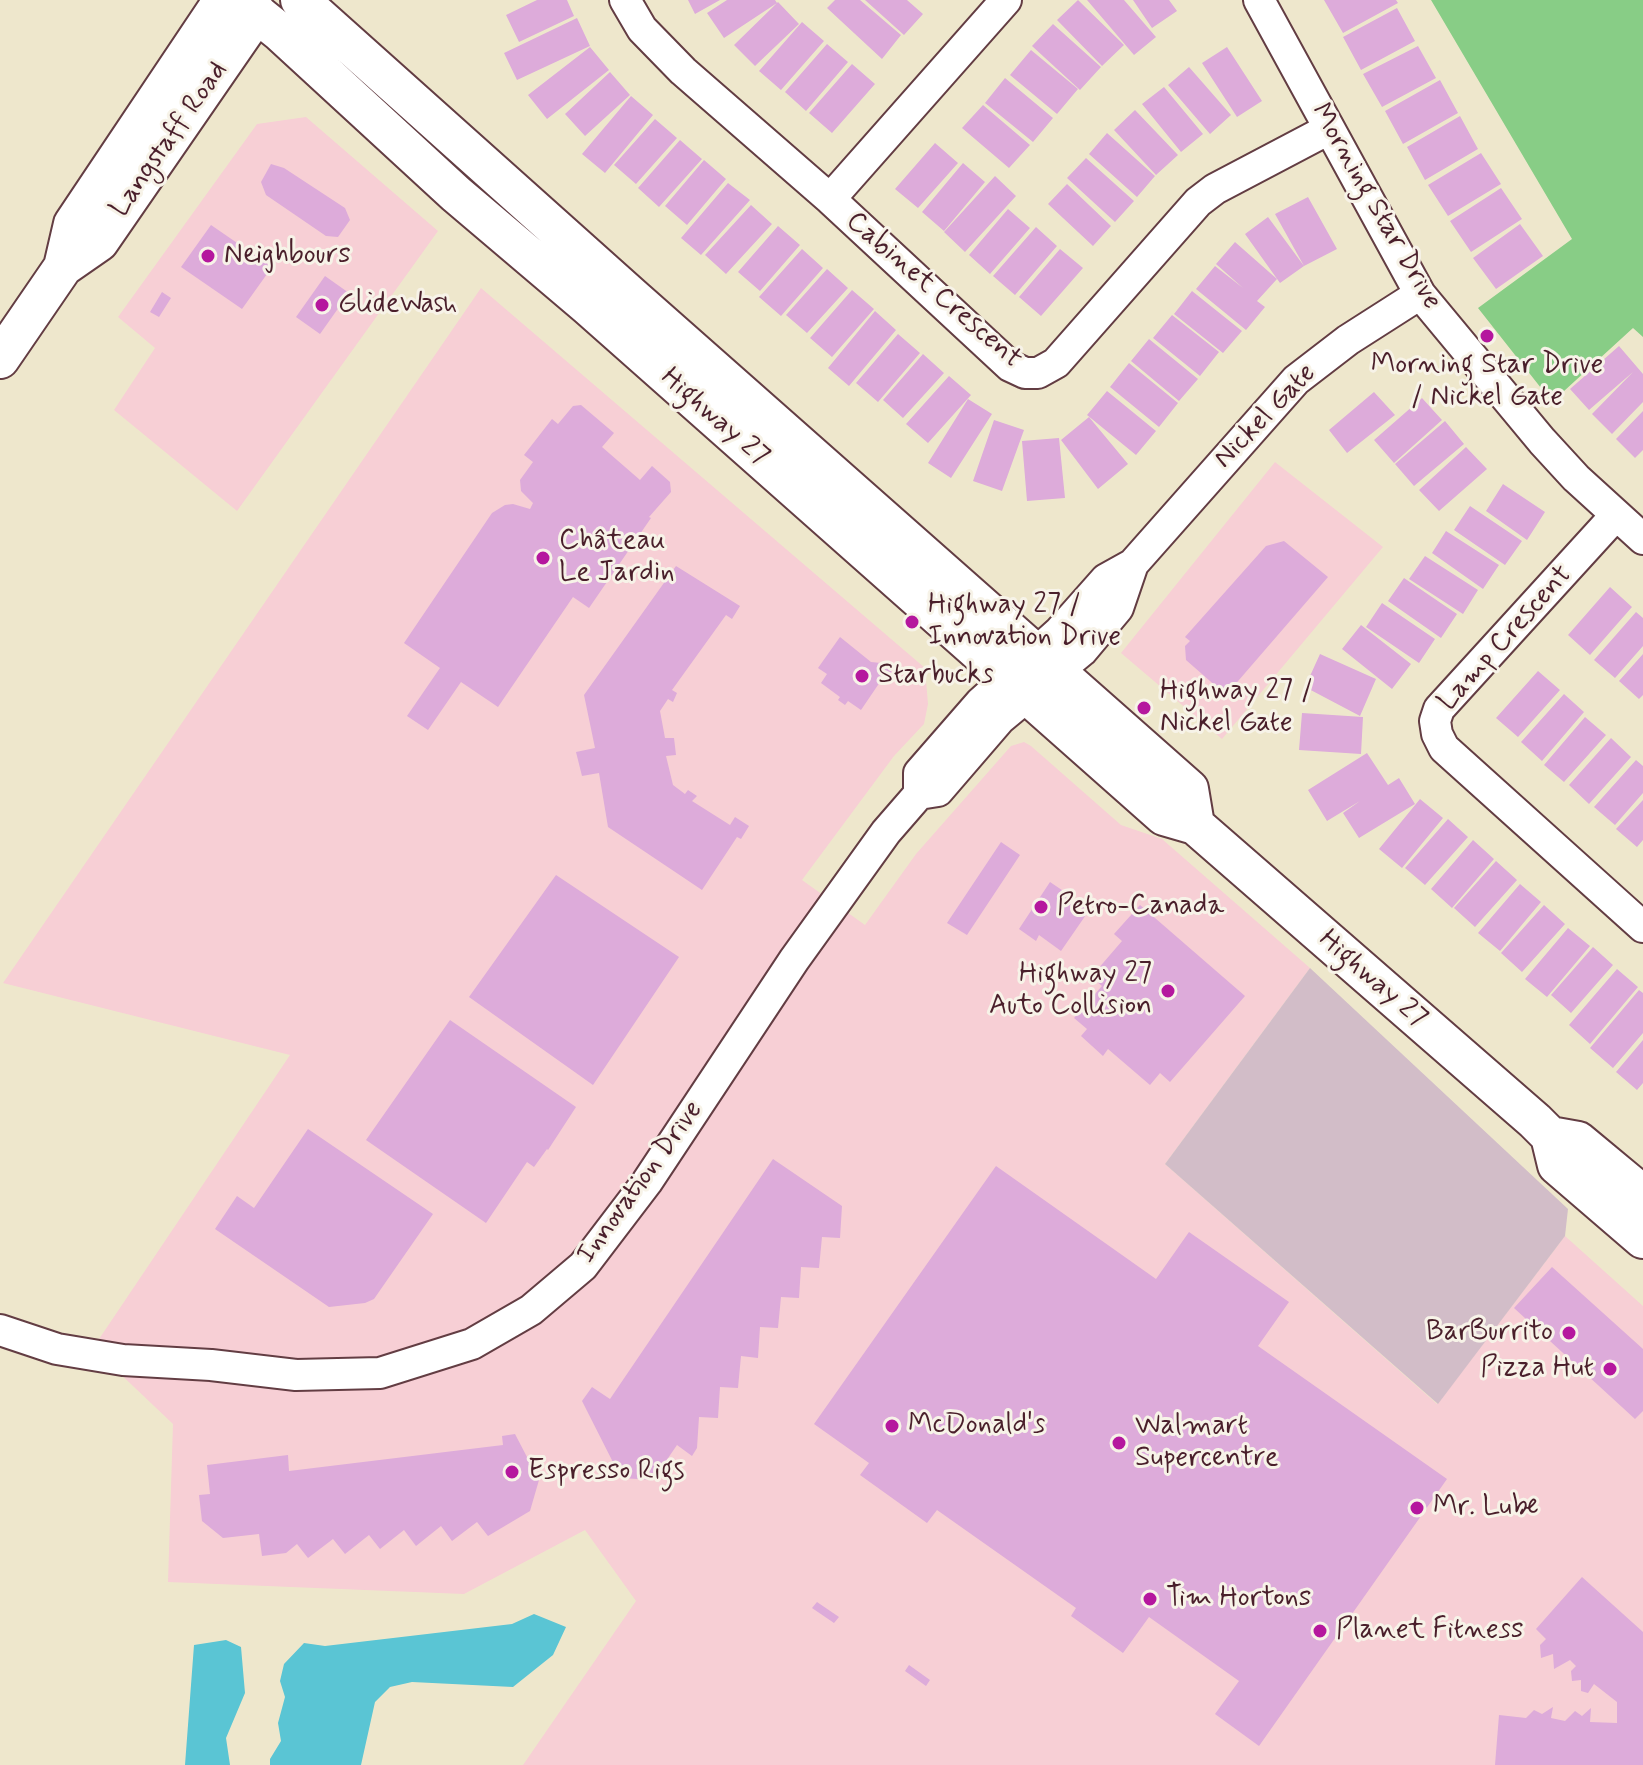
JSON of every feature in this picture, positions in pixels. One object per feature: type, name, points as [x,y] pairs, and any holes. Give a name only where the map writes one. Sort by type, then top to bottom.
[{"type":"main road","name":"Highway 27","points":[[300,0],[643,308],[1032,675],[1164,816],[1195,825],[1550,1136],[1578,1141],[1643,1195]]},
{"type":"main road","name":"Highway 27","points":[[246,3],[456,194],[1032,675]]},
{"type":"main road","name":"Langstaff Road","points":[[0,359],[63,267],[99,242],[246,3]]},
{"type":"main road","name":"Highway 27","points":[[1550,1136],[1557,1165],[1643,1239]]},
{"type":"street","name":"Cabinet Crescent","points":[[625,0],[642,29],[661,50],[830,199],[1010,366],[1025,373],[1038,373],[1056,363],[1198,202],[1215,189],[1329,129]]},
{"type":"street","points":[[830,199],[1006,0]]},
{"type":"street","name":"Morning Star Drive","points":[[1259,0],[1420,294],[1542,441],[1643,539]]},
{"type":"street","name":"Nickel Gate","points":[[1032,675],[1082,651],[1118,608],[1133,564],[1296,380],[1348,340],[1420,294]]},
{"type":"street","name":"Lamp Crescent","points":[[1616,515],[1439,709],[1435,721],[1444,748],[1643,927]]},
{"type":"street","name":"Innovation Drive","points":[[0,1330],[57,1349],[123,1360],[211,1365],[296,1375],[380,1373],[472,1344],[531,1310],[583,1266],[638,1194],[794,960],[886,832],[919,794],[919,773],[980,703],[1032,675]]},
{"type":"shaded area","points":[[306,117],[438,231],[237,511],[114,410],[155,348],[118,317],[257,124]]},
{"type":"shaded area","points":[[481,288],[925,668],[928,704],[924,724],[894,756],[802,880],[865,925],[916,854],[1011,746],[1024,742],[1121,825],[1162,839],[1310,968],[1165,1164],[1437,1404],[1565,1236],[1643,1306],[1643,1765],[523,1765],[636,1601],[585,1530],[464,1594],[168,1582],[173,1424],[93,1348],[290,1055],[3,983]]},
{"type":"shaded area","points":[[1275,462],[1383,547],[1222,739],[1121,653]]},
{"type":"shaded area","points":[[1310,968],[1568,1209],[1565,1236],[1438,1404],[1165,1164]]},
{"type":"green space","points":[[1431,0],[1643,0],[1643,337],[1633,328],[1552,402],[1478,308],[1572,239]]},
{"type":"water","points":[[534,1614],[566,1627],[553,1655],[513,1687],[412,1682],[390,1687],[375,1702],[361,1765],[270,1765],[270,1759],[281,1741],[278,1723],[285,1697],[280,1681],[284,1664],[304,1643],[325,1646],[512,1624]]},
{"type":"water","points":[[226,1640],[241,1647],[245,1693],[226,1738],[230,1765],[185,1765],[194,1645]]},
{"type":"building","points":[[537,0],[567,0],[574,16],[519,42],[506,15]]},
{"type":"building","points":[[688,0],[720,0],[695,14]]},
{"type":"building","points":[[727,0],[775,0],[777,3],[724,38],[707,13]]},
{"type":"building","points":[[835,0],[860,0],[901,35],[882,59],[827,8]]},
{"type":"building","points":[[865,0],[907,0],[923,14],[904,35]]},
{"type":"building","points":[[1078,0],[1124,45],[1102,66],[1057,20]]},
{"type":"building","points":[[1087,0],[1124,0],[1156,37],[1134,55]]},
{"type":"building","points":[[1133,0],[1169,0],[1177,11],[1152,28]]},
{"type":"building","points":[[1324,0],[1396,0],[1398,3],[1343,33]]},
{"type":"building","points":[[778,2],[799,24],[755,66],[734,45]]},
{"type":"building","points":[[1397,8],[1415,41],[1361,70],[1343,37]]},
{"type":"building","points":[[577,18],[590,46],[517,80],[504,53]]},
{"type":"building","points":[[802,22],[824,41],[781,90],[759,71]]},
{"type":"building","points":[[1053,24],[1101,67],[1080,90],[1032,46]]},
{"type":"building","points":[[827,44],[848,62],[806,111],[785,92]]},
{"type":"building","points":[[1418,46],[1436,78],[1382,107],[1363,74]]},
{"type":"building","points":[[590,47],[609,70],[547,119],[528,95]]},
{"type":"building","points":[[1227,47],[1262,101],[1237,117],[1202,63]]},
{"type":"building","points":[[1031,50],[1078,89],[1057,114],[1010,75]]},
{"type":"building","points":[[852,64],[875,84],[832,133],[809,113]]},
{"type":"building","points":[[1189,67],[1231,115],[1210,134],[1168,85]]},
{"type":"building","points":[[610,72],[630,95],[585,136],[565,114]]},
{"type":"building","points":[[1005,78],[1053,118],[1033,142],[985,103]]},
{"type":"building","points":[[1440,80],[1458,113],[1403,144],[1385,111]]},
{"type":"building","points":[[1164,87],[1203,134],[1181,152],[1142,104]]},
{"type":"building","points":[[631,96],[653,115],[605,173],[582,154]]},
{"type":"building","points":[[983,105],[1030,145],[1009,168],[962,128]]},
{"type":"building","points":[[1135,110],[1178,155],[1156,175],[1114,130]]},
{"type":"building","points":[[1460,116],[1478,149],[1425,180],[1407,147]]},
{"type":"building","points":[[655,119],[677,138],[636,184],[614,165]]},
{"type":"building","points":[[1107,133],[1155,176],[1137,197],[1089,154]]},
{"type":"building","points":[[680,140],[702,159],[659,207],[638,188]]},
{"type":"building","points":[[935,143],[958,163],[918,208],[895,189]]},
{"type":"building","points":[[1481,153],[1501,184],[1448,216],[1428,185]]},
{"type":"building","points":[[1086,158],[1134,201],[1115,222],[1067,178]]},
{"type":"building","points":[[704,160],[726,179],[687,225],[665,206]]},
{"type":"building","points":[[963,163],[985,182],[944,231],[922,212]]},
{"type":"building","points":[[271,164],[284,168],[345,208],[350,220],[338,237],[326,236],[266,195],[261,182]]},
{"type":"building","points":[[995,176],[1016,196],[965,252],[944,232]]},
{"type":"building","points":[[728,183],[750,200],[701,255],[681,238]]},
{"type":"building","points":[[1067,184],[1111,226],[1093,246],[1048,204]]},
{"type":"building","points":[[1501,188],[1522,219],[1471,252],[1450,221]]},
{"type":"building","points":[[1308,197],[1337,249],[1304,266],[1275,214]]},
{"type":"building","points":[[751,205],[772,224],[726,274],[705,255]]},
{"type":"building","points":[[1008,209],[1030,228],[990,274],[969,255]]},
{"type":"building","points":[[1268,217],[1304,266],[1280,283],[1245,234]]},
{"type":"building","points":[[1520,224],[1543,256],[1496,289],[1473,258]]},
{"type":"building","points":[[211,225],[272,267],[242,309],[181,267]]},
{"type":"building","points":[[778,226],[800,245],[760,291],[738,272]]},
{"type":"building","points":[[1036,227],[1057,246],[1015,295],[993,276]]},
{"type":"building","points":[[1235,242],[1277,279],[1257,301],[1265,307],[1246,330],[1196,289],[1215,266],[1243,288],[1216,264]]},
{"type":"building","points":[[802,249],[823,268],[781,316],[759,297]]},
{"type":"building","points":[[1060,249],[1083,268],[1041,316],[1019,297]]},
{"type":"building","points":[[827,269],[848,288],[807,333],[786,315]]},
{"type":"building","name":"GlideWash","points":[[325,276],[349,293],[320,334],[296,317]]},
{"type":"building","points":[[852,290],[874,309],[832,357],[810,338]]},
{"type":"building","points":[[1192,291],[1242,331],[1223,353],[1174,314]]},
{"type":"building","points":[[162,292],[171,298],[159,317],[150,312]]},
{"type":"building","points":[[875,311],[896,330],[849,386],[828,368]]},
{"type":"building","points":[[1172,315],[1219,352],[1200,376],[1153,338]]},
{"type":"building","points":[[898,334],[920,353],[878,402],[856,383]]},
{"type":"building","points":[[1149,339],[1198,379],[1179,401],[1131,361]]},
{"type":"building","points":[[1619,346],[1643,374],[1643,402],[1612,434],[1592,414],[1633,372],[1589,410],[1570,389]]},
{"type":"building","points":[[923,354],[944,373],[903,418],[883,400]]},
{"type":"building","points":[[1129,363],[1178,403],[1159,427],[1110,387]]},
{"type":"building","points":[[949,376],[971,395],[928,443],[906,424]]},
{"type":"building","points":[[1107,391],[1156,431],[1136,455],[1087,415]]},
{"type":"building","points":[[1374,392],[1395,415],[1347,453],[1329,430]]},
{"type":"building","points":[[1422,398],[1442,420],[1394,463],[1374,440]]},
{"type":"building","points":[[968,399],[992,414],[951,478],[928,463]]},
{"type":"building","name":"Château Le Jardin","points":[[581,405],[614,433],[602,447],[640,480],[652,466],[670,482],[671,492],[649,517],[589,608],[573,597],[498,707],[461,682],[428,730],[407,716],[440,668],[404,643],[492,513],[513,504],[530,509],[533,503],[521,491],[520,480],[533,462],[524,455],[552,419],[558,424],[573,406]]},
{"type":"building","points":[[1643,411],[1643,450],[1635,458],[1616,439]]},
{"type":"building","points":[[1089,417],[1128,464],[1098,489],[1061,440]]},
{"type":"building","points":[[994,420],[1024,430],[1002,491],[973,481]]},
{"type":"building","points":[[1445,421],[1464,444],[1414,486],[1395,464]]},
{"type":"building","points":[[1059,438],[1065,498],[1027,501],[1022,441]]},
{"type":"building","points":[[1466,447],[1487,469],[1439,511],[1419,490]]},
{"type":"building","points":[[1503,484],[1545,512],[1527,540],[1486,511]]},
{"type":"building","points":[[1470,506],[1522,541],[1505,565],[1454,530]]},
{"type":"building","points":[[1446,531],[1499,565],[1483,589],[1432,553]]},
{"type":"building","points":[[1284,541],[1328,577],[1226,695],[1186,660],[1185,646],[1190,641],[1185,637],[1266,546]]},
{"type":"building","points":[[1425,556],[1478,590],[1463,614],[1409,579]]},
{"type":"building","points":[[676,566],[740,606],[732,619],[726,615],[672,690],[677,693],[673,702],[668,699],[660,711],[665,738],[674,738],[676,755],[666,756],[673,785],[685,794],[688,790],[697,796],[692,801],[730,825],[735,817],[749,826],[741,839],[737,837],[702,890],[608,827],[599,773],[582,776],[576,752],[595,748],[584,695]]},
{"type":"building","points":[[1404,578],[1457,614],[1441,638],[1388,601]]},
{"type":"building","points":[[1610,587],[1632,607],[1590,655],[1568,635]]},
{"type":"building","points":[[1382,603],[1435,639],[1419,663],[1366,627]]},
{"type":"building","points":[[1636,612],[1643,618],[1643,646],[1615,678],[1594,660]]},
{"type":"building","points":[[1361,625],[1411,664],[1392,689],[1342,649]]},
{"type":"building","points":[[840,637],[871,662],[881,663],[892,672],[883,684],[880,682],[861,710],[848,701],[845,705],[838,700],[840,697],[821,683],[827,674],[818,668]]},
{"type":"building","points":[[1320,654],[1376,679],[1360,716],[1305,687]]},
{"type":"building","points":[[1643,654],[1643,695],[1639,699],[1619,681]]},
{"type":"building","points":[[1538,671],[1560,690],[1518,737],[1496,718]]},
{"type":"building","points":[[1564,694],[1584,712],[1542,761],[1521,742]]},
{"type":"building","points":[[1302,713],[1363,717],[1361,754],[1299,750]]},
{"type":"building","points":[[1585,717],[1606,735],[1564,782],[1544,765]]},
{"type":"building","points":[[1611,738],[1631,757],[1589,804],[1569,785]]},
{"type":"building","points":[[1367,753],[1388,785],[1399,778],[1415,804],[1359,838],[1343,813],[1360,801],[1327,821],[1308,790]]},
{"type":"building","points":[[1636,760],[1643,766],[1643,793],[1615,825],[1594,807]]},
{"type":"building","points":[[1420,799],[1443,818],[1402,868],[1379,849]]},
{"type":"building","points":[[1643,800],[1643,840],[1637,847],[1616,829]]},
{"type":"building","points":[[1448,819],[1468,837],[1425,885],[1405,868]]},
{"type":"building","points":[[1473,840],[1494,859],[1452,908],[1431,889]]},
{"type":"building","name":"Petro-Canada","points":[[1001,842],[1020,855],[967,935],[947,923]]},
{"type":"building","points":[[1496,861],[1517,880],[1475,927],[1454,908]]},
{"type":"building","points":[[556,875],[679,957],[593,1085],[469,997]]},
{"type":"building","points":[[1050,882],[1090,909],[1061,951],[1039,935],[1036,941],[1019,929]]},
{"type":"building","points":[[1520,884],[1541,902],[1500,951],[1478,933]]},
{"type":"building","name":"Highway 27 Auto Collision","points":[[1140,905],[1245,996],[1170,1082],[1160,1073],[1150,1085],[1108,1049],[1103,1056],[1081,1036],[1087,1029],[1074,1018],[1102,986],[1091,977],[1122,941],[1114,934]]},
{"type":"building","points":[[1544,905],[1565,924],[1522,972],[1501,953]]},
{"type":"building","points":[[1568,928],[1590,946],[1547,997],[1525,979]]},
{"type":"building","points":[[1593,947],[1613,965],[1571,1013],[1551,995]]},
{"type":"building","points":[[1617,969],[1638,987],[1590,1044],[1569,1025]]},
{"type":"building","points":[[1639,990],[1643,993],[1643,1033],[1613,1068],[1590,1048]]},
{"type":"building","points":[[450,1020],[576,1107],[534,1167],[527,1162],[486,1223],[366,1140]]},
{"type":"building","points":[[1643,1040],[1643,1083],[1637,1090],[1616,1072]]},
{"type":"building","points":[[308,1129],[433,1214],[374,1299],[365,1303],[329,1307],[215,1229],[237,1196],[254,1208]]},
{"type":"building","points":[[773,1159],[842,1206],[840,1238],[822,1237],[819,1268],[801,1267],[799,1298],[781,1297],[778,1328],[760,1327],[758,1358],[741,1356],[738,1388],[720,1387],[718,1418],[699,1417],[697,1448],[692,1456],[677,1445],[653,1480],[621,1478],[582,1401],[592,1387],[610,1399]]},
{"type":"building","name":"Walmart Supercentre","points":[[996,1166],[1156,1279],[1189,1232],[1289,1302],[1258,1346],[1447,1479],[1259,1746],[1215,1714],[1239,1681],[1149,1617],[1123,1653],[1071,1616],[1076,1608],[937,1510],[927,1523],[860,1475],[869,1463],[814,1424]]},
{"type":"building","points":[[1552,1267],[1643,1349],[1643,1411],[1635,1419],[1514,1308]]},
{"type":"building","points":[[515,1434],[539,1480],[530,1511],[488,1536],[477,1522],[452,1541],[441,1526],[416,1546],[404,1530],[380,1549],[369,1535],[345,1554],[333,1539],[308,1558],[297,1544],[286,1553],[262,1556],[259,1534],[223,1538],[202,1521],[199,1495],[210,1494],[207,1465],[288,1455],[289,1471],[503,1445],[502,1436]]},
{"type":"building","points":[[1582,1577],[1643,1632],[1643,1765],[1495,1765],[1499,1715],[1526,1718],[1534,1710],[1542,1714],[1553,1707],[1551,1718],[1565,1721],[1575,1711],[1582,1716],[1591,1708],[1590,1722],[1617,1723],[1617,1702],[1594,1684],[1588,1693],[1581,1691],[1581,1680],[1572,1681],[1571,1671],[1576,1666],[1570,1660],[1554,1669],[1553,1654],[1541,1658],[1540,1645],[1546,1639],[1536,1629]]},
{"type":"building","points":[[817,1602],[839,1617],[834,1623],[812,1608]]},
{"type":"building","points":[[909,1665],[930,1680],[926,1686],[905,1671]]},
{"type":"place","name":"Neighbours","points":[[208,256]]},
{"type":"place","name":"GlideWash","points":[[322,305]]},
{"type":"place","name":"Morning Star Drive / Nickel Gate","points":[[1487,336]]},
{"type":"place","name":"Château Le Jardin","points":[[543,558]]},
{"type":"place","name":"Highway 27 / Innovation Drive","points":[[912,622]]},
{"type":"place","name":"Starbucks","points":[[862,676]]},
{"type":"place","name":"Highway 27 / Nickel Gate","points":[[1144,708]]},
{"type":"place","name":"Petro-Canada","points":[[1041,907]]},
{"type":"place","name":"Highway 27 Auto Collision","points":[[1168,991]]},
{"type":"place","name":"BarBurrito","points":[[1569,1333]]},
{"type":"place","name":"Pizza Hut","points":[[1610,1369]]},
{"type":"place","name":"McDonald's","points":[[892,1426]]},
{"type":"place","name":"Walmart Supercentre","points":[[1119,1443]]},
{"type":"place","name":"Espresso Rigs","points":[[512,1472]]},
{"type":"place","name":"Mr. Lube","points":[[1417,1508]]},
{"type":"place","name":"Tim Hortons","points":[[1150,1599]]},
{"type":"place","name":"Planet Fitness","points":[[1320,1631]]}]
